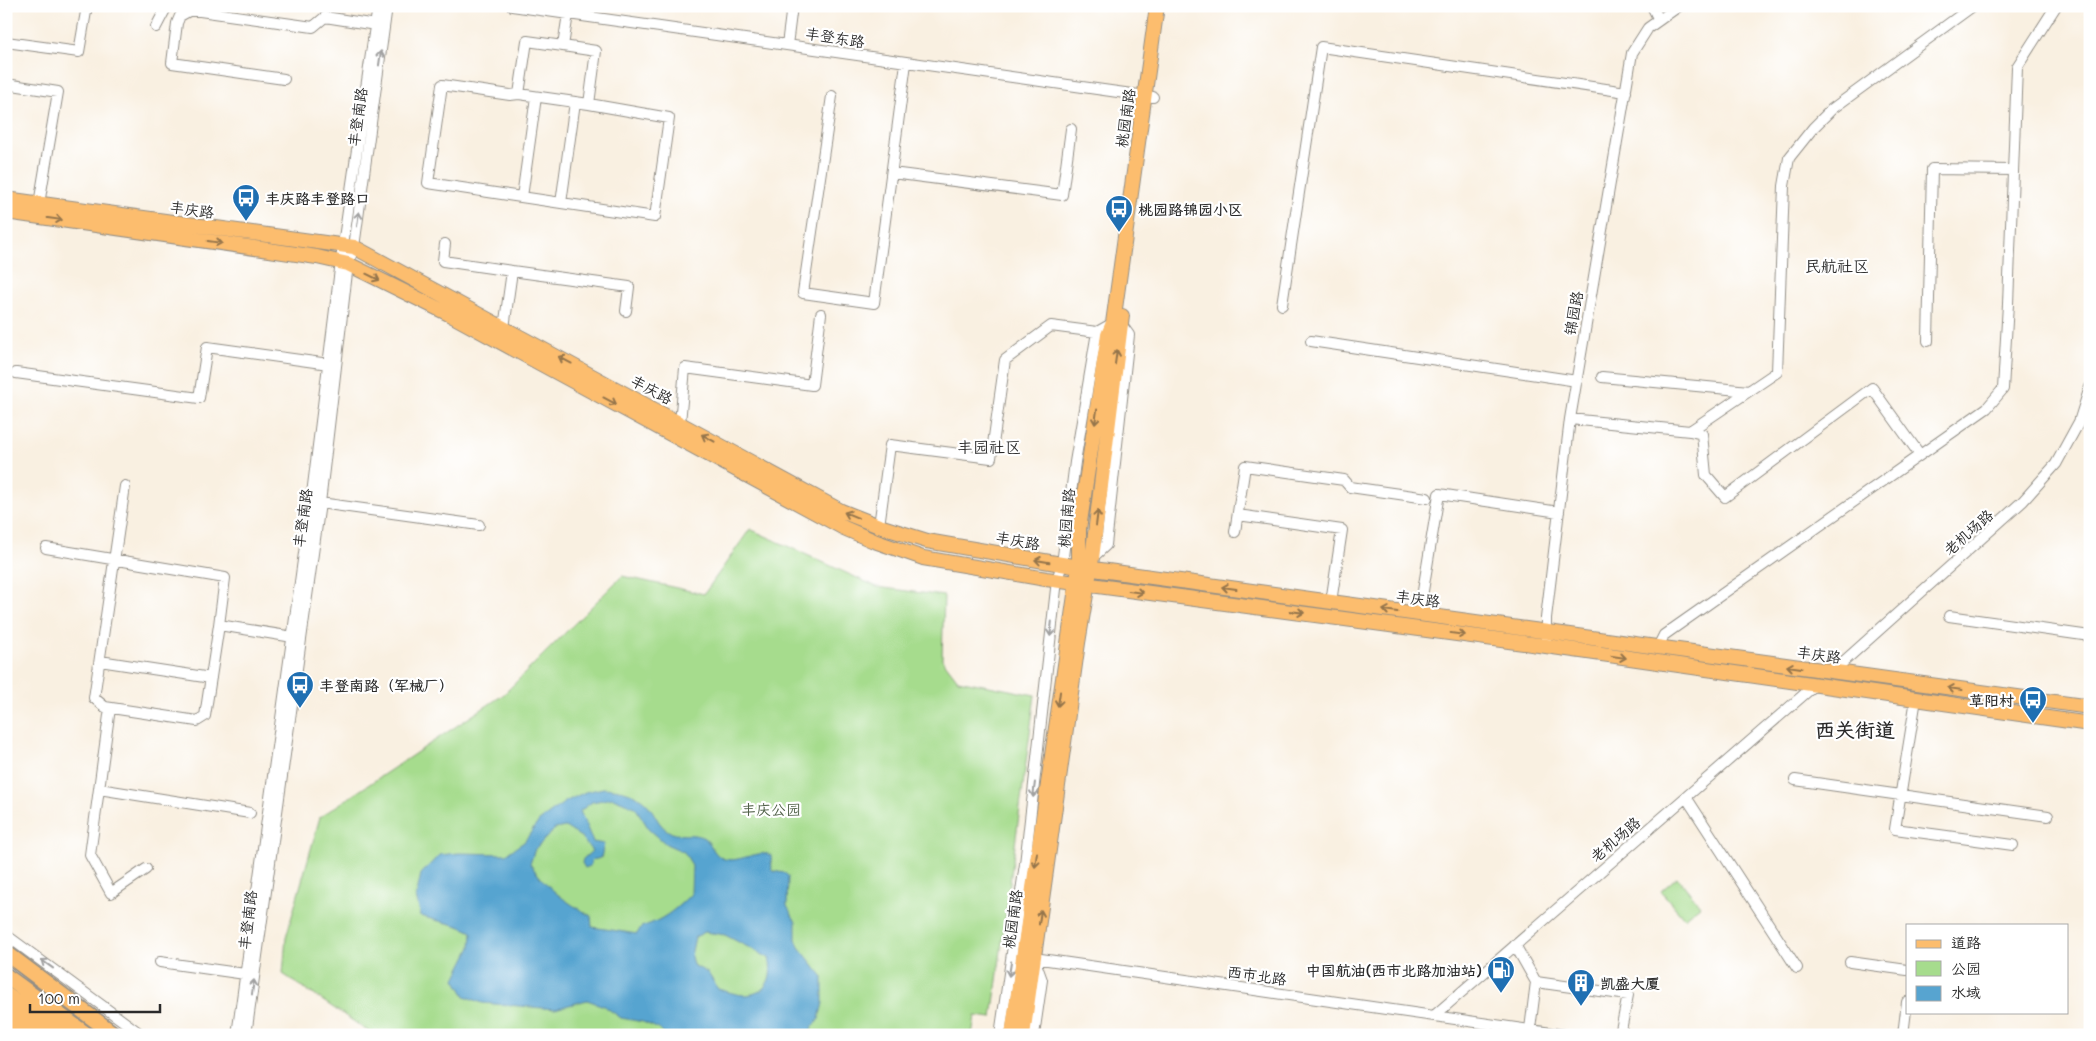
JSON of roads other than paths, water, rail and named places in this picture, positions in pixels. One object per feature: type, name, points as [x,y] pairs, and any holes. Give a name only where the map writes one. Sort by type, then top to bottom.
[{"type":"highway","points":[[6,953],[114,1035]]},
{"type":"highway","points":[[6,976],[44,1011],[65,1035]]},
{"type":"highway","points":[[6,995],[44,1011],[87,1035]]},
{"type":"highway","points":[[6,1006],[44,1035]]},
{"type":"highway","points":[[6,1013],[44,1035]]},
{"type":"main road","name":"桃园南路","points":[[1149,96],[1157,6]]},
{"type":"main road","name":"桃园南路","points":[[1012,1035],[1082,583],[1087,564],[1117,324],[1149,96],[1166,6]]},
{"type":"main road","name":"丰庆路","points":[[6,199],[348,246],[680,422],[841,511],[879,526],[927,541],[1062,564],[1087,564],[1420,615],[1546,639],[1816,685],[2090,724]]},
{"type":"main road","name":"丰庆路","points":[[6,212],[317,257],[344,263],[449,314],[844,528],[874,541],[923,558],[1193,600],[1546,639],[1658,647],[2090,707]]},
{"type":"main road","name":"桃园南路","points":[[1024,1035],[1082,583]]},
{"type":"main road","points":[[6,953],[120,1035]]},
{"type":"main road","points":[[6,1017],[30,1035]]},
{"type":"street","points":[[6,42],[79,52],[87,6]]},
{"type":"street","points":[[156,26],[167,6]]},
{"type":"street","name":"丰登南路","points":[[348,246],[378,6]]},
{"type":"street","name":"丰登南路","points":[[236,1035],[293,636],[329,364],[387,6]]},
{"type":"street","name":"丰登东路","points":[[512,6],[1149,96]]},
{"type":"street","points":[[787,45],[792,6]]},
{"type":"street","points":[[1652,6],[1659,20]]},
{"type":"street","name":"锦园路","points":[[1546,639],[1570,419],[1632,53],[1648,28],[1679,6]]},
{"type":"street","points":[[1690,432],[1777,372],[1784,186],[1789,158],[1813,128],[1832,109],[1973,6]]},
{"type":"street","points":[[1658,647],[1664,635],[1987,408],[2002,389],[2016,67],[2056,6]]},
{"type":"street","points":[[284,79],[172,64],[177,23],[180,16],[189,12],[200,11],[313,27],[325,17],[376,25]]},
{"type":"street","points":[[563,46],[568,14]]},
{"type":"street","points":[[520,94],[528,41],[563,46],[596,51],[589,104]]},
{"type":"street","points":[[1282,305],[1322,47],[1626,92]]},
{"type":"street","points":[[832,96],[803,293],[874,303],[906,63]]},
{"type":"street","points":[[6,84],[58,92],[39,204]]},
{"type":"street","points":[[442,85],[510,95],[520,94],[668,118],[655,217],[428,183],[442,85]]},
{"type":"street","points":[[522,197],[536,96]]},
{"type":"street","points":[[561,203],[576,102]]},
{"type":"street","points":[[892,172],[1062,195],[1071,129]]},
{"type":"street","points":[[1928,341],[1932,169],[2013,170]]},
{"type":"street","points":[[445,244],[443,261],[629,287],[626,311]]},
{"type":"street","name":"丰登南路","points":[[246,1035],[320,503],[344,263]]},
{"type":"street","points":[[504,328],[512,271]]},
{"type":"street","points":[[680,422],[685,368],[812,384],[821,314]]},
{"type":"street","points":[[879,526],[890,445],[991,458],[1005,360],[1051,326],[1097,332],[1117,324]]},
{"type":"street","points":[[1000,1035],[1026,854],[1057,580],[1062,564],[1075,462],[1097,332]]},
{"type":"street","points":[[1311,341],[1577,381]]},
{"type":"street","points":[[16,373],[200,398],[206,347],[329,364]]},
{"type":"street","points":[[1602,377],[1749,391]]},
{"type":"street","name":"老机场路","points":[[1832,672],[2023,501],[2056,464],[2079,422],[2090,387]]},
{"type":"street","points":[[1570,419],[1702,434],[1706,475],[1725,497],[1872,388],[1920,455]]},
{"type":"street","points":[[1235,532],[1245,466],[1344,480],[1350,487],[1427,498]]},
{"type":"street","points":[[46,548],[114,560],[225,578],[205,716],[197,720],[110,708],[105,707],[94,698],[100,661],[114,560],[125,486]]},
{"type":"street","points":[[1420,615],[1439,494],[1559,512]]},
{"type":"street","points":[[320,503],[479,525]]},
{"type":"street","points":[[1238,515],[1342,530],[1331,602]]},
{"type":"street","points":[[1949,616],[2090,636]]},
{"type":"street","points":[[219,625],[293,636]]},
{"type":"street","points":[[100,661],[211,678]]},
{"type":"street","name":"老机场路","points":[[1435,1015],[1816,685]]},
{"type":"street","points":[[1916,699],[1894,829],[2013,844]]},
{"type":"street","points":[[110,708],[90,855],[111,893],[146,869]]},
{"type":"street","points":[[1795,780],[2048,816]]},
{"type":"street","points":[[99,790],[250,812]]},
{"type":"street","points":[[1686,797],[1797,968]]},
{"type":"street","points":[[6,935],[142,1035]]},
{"type":"street","points":[[1515,946],[1536,982],[1530,1029]]},
{"type":"street","points":[[1034,958],[1042,980],[1034,1035]]},
{"type":"street","name":"西市北路","points":[[1034,958],[1565,1035]]},
{"type":"street","points":[[160,962],[245,974]]},
{"type":"street","points":[[1850,962],[1906,970]]},
{"type":"street","points":[[1536,982],[1628,995],[1620,1035]]},
{"type":"street","points":[[1903,1035],[1906,1010]]},
{"type":"street","points":[[6,1032],[10,1035]]},
{"type":"water","points":[[603,788],[617,789],[630,793],[647,804],[664,828],[671,833],[700,836],[722,858],[734,860],[759,854],[771,855],[772,871],[785,873],[788,876],[787,906],[796,922],[796,939],[799,947],[823,977],[823,1003],[819,1019],[807,1035],[665,1035],[659,1029],[643,1022],[621,1018],[604,1006],[587,1000],[555,1009],[482,1003],[465,996],[455,979],[471,947],[472,932],[421,916],[416,897],[421,874],[439,855],[459,853],[506,854],[524,842],[539,821],[565,802],[585,792]],"holes":[[[613,798],[635,807],[649,829],[666,844],[684,852],[692,865],[691,894],[668,914],[641,927],[637,934],[592,927],[591,916],[557,894],[543,881],[530,864],[535,849],[555,829],[565,827],[581,837],[592,851],[583,859],[582,863],[585,868],[590,866],[592,860],[601,858],[604,844],[593,842],[580,811],[592,802]],[[705,932],[725,935],[769,958],[770,972],[764,988],[753,994],[745,995],[718,989],[708,973],[693,965],[691,956],[695,937]]]},
{"type":"place","name":"丰庆路丰登路口","points":[[246,222]]},
{"type":"place","name":"桃园路锦园小区","points":[[1119,233]]},
{"type":"place","name":"丰登南路（军械厂）","points":[[300,709]]},
{"type":"place","name":"草阳村","points":[[2033,724]]},
{"type":"place","name":"中国航油(西市北路加油站)","points":[[1501,994]]},
{"type":"place","name":"凯盛大厦","points":[[1581,1007]]},
{"type":"district","name":"民航社区","points":[[1837,265]]},
{"type":"district","name":"丰园社区","points":[[989,446]]},
{"type":"district","name":"西关街道","points":[[1855,729]]},
{"type":"park label","name":"丰庆公园","points":[[771,809]]}]
